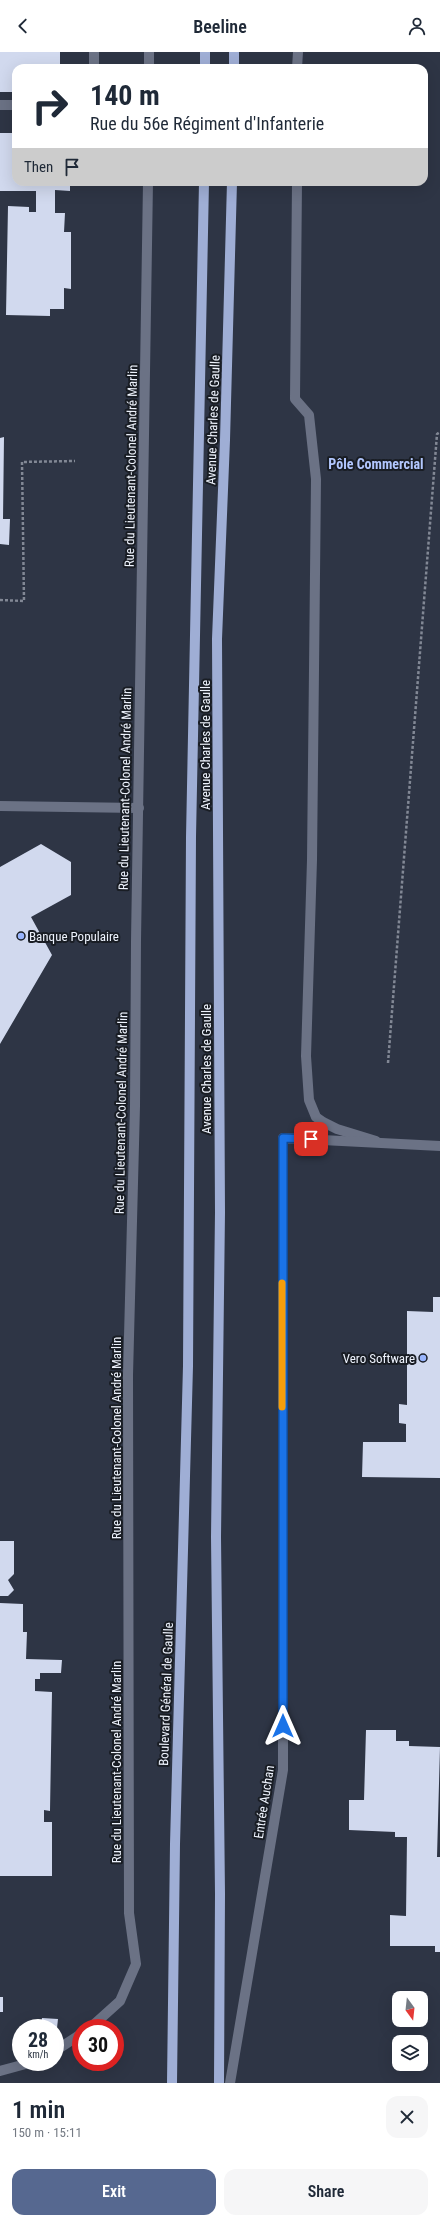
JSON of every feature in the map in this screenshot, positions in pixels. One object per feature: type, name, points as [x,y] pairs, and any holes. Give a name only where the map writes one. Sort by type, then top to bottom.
[{"type":"main road","points":[[205,52],[205,64]]},
{"type":"main road","points":[[234,52],[234,64]]},
{"type":"main road","name":"Avenue Charles de Gaulle","points":[[188,1305],[191,836],[204,186]]},
{"type":"main road","name":"Avenue Charles de Gaulle","points":[[219,2083],[220,1894],[216,1537],[219,1307],[217,639],[226,440],[232,186]]},
{"type":"main road","name":"Boulevard Général de Gaulle","points":[[172,2083],[175,1844],[188,1305]]},
{"type":"street","points":[[94,52],[94,64]]},
{"type":"street","points":[[149,64],[150,52]]},
{"type":"street","points":[[297,64],[298,52]]},
{"type":"street","points":[[0,105],[12,105]]},
{"type":"street","name":"Rue du Lieutenant-Colonel André Marlin","points":[[100,2019],[120,2001],[136,1964],[129,1913],[128,1375],[135,1106],[136,941],[148,186]]},
{"type":"street","points":[[297,186],[295,399],[309,415],[316,479],[312,860],[306,1056],[309,1100],[316,1117],[323,1122],[381,1143],[440,1146]]},
{"type":"street","points":[[0,806],[138,808]]},
{"type":"street","name":"Entrée Auchan","points":[[230,2083],[283,1770],[283,1138],[381,1143]]},
{"type":"street","points":[[0,2071],[12,2068]]},
{"type":"path","points":[[388,1063],[437,434],[440,432]]},
{"type":"path","points":[[0,600],[24,601],[22,462],[75,462]]},
{"type":"building","points":[[0,52],[60,52],[60,64],[12,64],[12,92],[0,92]]},
{"type":"building","points":[[0,133],[12,133],[12,186],[70,186],[70,191],[55,190],[55,213],[65,213],[64,232],[71,232],[71,289],[64,288],[64,309],[50,309],[50,316],[6,315],[8,206],[29,207],[29,212],[36,212],[36,191],[0,191]]},
{"type":"building","points":[[4,437],[3,519],[10,519],[9,545],[0,544],[0,438]]},
{"type":"building","name":"Banque Populaire","points":[[41,844],[71,862],[71,895],[31,917],[52,955],[0,1044],[0,867]]},
{"type":"building","name":"Vero Software","points":[[433,1297],[440,1297],[440,1478],[362,1477],[363,1442],[406,1442],[406,1424],[399,1423],[399,1404],[407,1405],[407,1311],[433,1312]]},
{"type":"building","points":[[0,1541],[14,1541],[14,1574],[8,1580],[14,1590],[8,1596],[0,1596]]},
{"type":"building","points":[[0,1603],[23,1604],[23,1632],[27,1632],[26,1659],[62,1660],[61,1673],[40,1673],[40,1679],[35,1679],[35,1691],[52,1692],[50,1811],[44,1810],[44,1822],[52,1822],[52,1876],[0,1876]]},
{"type":"building","points":[[366,1730],[396,1730],[396,1741],[409,1741],[409,1746],[440,1747],[437,1857],[440,1857],[440,1952],[435,1952],[435,1946],[390,1946],[390,1915],[406,1916],[407,1837],[395,1837],[395,1832],[349,1830],[349,1800],[364,1800]]},
{"type":"building","points":[[0,1997],[3,1997],[3,2012],[0,2012]]},
{"type":"slow traffic","points":[[282,1283],[282,1407]]},
{"type":"place","name":"Banque Populaire","points":[[21,936]]},
{"type":"place","name":"Vero Software","points":[[423,1358]]},
{"type":"district","name":"Pôle Commercial","points":[[376,464]]},
{"type":"route","points":[[283,1726],[283,1138],[311,1139]]}]
